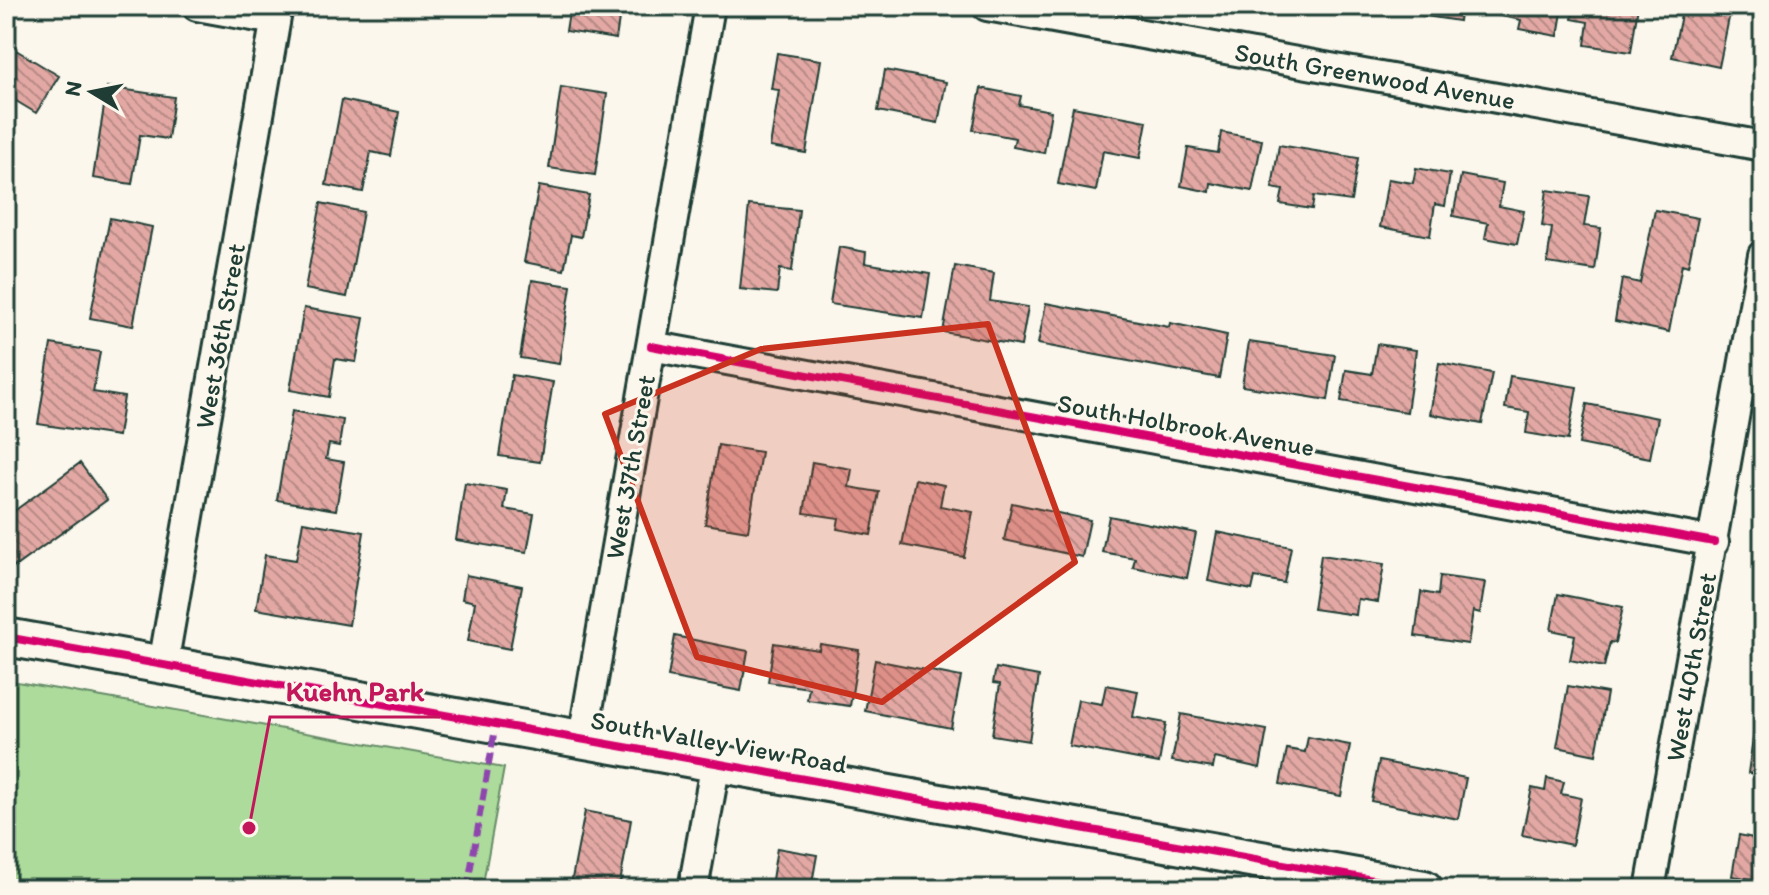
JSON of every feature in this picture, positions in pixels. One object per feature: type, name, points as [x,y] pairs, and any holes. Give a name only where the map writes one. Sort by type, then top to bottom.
[{"type":"street","points":[[197,6],[276,13]]},
{"type":"street","name":"West 37th Street","points":[[583,738],[710,6]]},
{"type":"street","name":"South Greenwood Avenue","points":[[987,6],[1763,146]]},
{"type":"street","name":"West 36th Street","points":[[163,665],[276,13]]},
{"type":"street","name":"West 40th Street","points":[[1650,889],[1763,255]]},
{"type":"street","name":"South Holbrook Avenue","points":[[651,346],[1714,542]]},
{"type":"street","name":"South Valley View Road","points":[[6,637],[1424,889]]},
{"type":"street","points":[[693,889],[716,762]]},
{"type":"highlighted area","points":[[988,324],[1075,562],[882,702],[697,657],[605,414],[761,349]]},
{"type":"green space","points":[[6,680],[504,768],[482,889],[6,889]]},
{"type":"building","points":[[570,6],[621,6],[616,39],[566,31]]},
{"type":"building","points":[[1358,6],[1392,6],[1391,13]]},
{"type":"building","points":[[1420,6],[1461,6],[1459,21],[1419,15]]},
{"type":"building","points":[[1492,6],[1563,6],[1558,36],[1519,29],[1521,20],[1491,14]]},
{"type":"building","points":[[1574,6],[1638,6],[1631,52],[1585,45],[1588,22],[1572,19]]},
{"type":"building","points":[[1683,6],[1730,13],[1719,67],[1672,57]]},
{"type":"building","points":[[6,44],[59,76],[36,113],[6,95]]},
{"type":"building","points":[[777,53],[821,60],[806,153],[770,147],[779,90],[771,89]]},
{"type":"building","points":[[885,70],[946,82],[938,123],[878,111]]},
{"type":"building","points":[[107,87],[174,97],[168,139],[140,135],[132,184],[93,178]]},
{"type":"building","points":[[561,87],[607,94],[595,175],[549,168]]},
{"type":"building","points":[[981,88],[1021,96],[1019,105],[1051,111],[1044,153],[1013,147],[1015,138],[973,130]]},
{"type":"building","points":[[342,100],[399,112],[391,156],[371,152],[363,192],[326,185]]},
{"type":"building","points":[[1073,107],[1147,121],[1140,158],[1103,151],[1096,191],[1058,184]]},
{"type":"building","points":[[1221,132],[1262,140],[1252,191],[1211,183],[1210,192],[1181,186],[1188,148],[1218,153]]},
{"type":"building","points":[[1279,145],[1358,158],[1351,201],[1314,196],[1312,209],[1280,204],[1283,190],[1272,188]]},
{"type":"building","points":[[1416,168],[1450,174],[1445,206],[1435,204],[1430,236],[1380,227],[1388,179],[1413,183]]},
{"type":"building","points":[[1461,175],[1503,183],[1499,206],[1524,211],[1517,244],[1485,238],[1488,223],[1453,216]]},
{"type":"building","points":[[539,186],[589,195],[581,237],[571,235],[564,270],[524,262]]},
{"type":"building","points":[[1547,190],[1589,196],[1584,226],[1601,228],[1595,270],[1547,263],[1552,228],[1542,226]]},
{"type":"building","points":[[321,203],[363,212],[347,297],[305,289]]},
{"type":"building","points":[[749,205],[799,210],[792,271],[780,269],[777,293],[740,289]]},
{"type":"building","points":[[1655,210],[1698,218],[1688,266],[1682,264],[1669,332],[1615,321],[1622,279],[1640,283]]},
{"type":"building","points":[[110,218],[152,227],[133,326],[90,318]]},
{"type":"building","points":[[839,247],[866,252],[865,263],[930,274],[923,318],[830,304]]},
{"type":"building","points":[[955,266],[994,273],[990,301],[1028,307],[1021,346],[943,332]]},
{"type":"building","points":[[532,280],[571,286],[559,364],[520,358]]},
{"type":"building","points":[[1046,303],[1227,335],[1219,378],[1038,344]]},
{"type":"building","points":[[304,308],[364,318],[356,362],[335,359],[329,397],[290,390]]},
{"type":"building","points":[[1249,342],[1335,355],[1328,400],[1242,386]]},
{"type":"building","points":[[51,344],[100,352],[93,392],[124,397],[118,436],[38,424]]},
{"type":"building","points":[[1377,344],[1416,350],[1407,412],[1341,401],[1346,370],[1372,374]]},
{"type":"building","points":[[1439,363],[1492,373],[1482,424],[1430,414]]},
{"type":"building","points":[[512,375],[553,382],[540,462],[499,456]]},
{"type":"building","points":[[1510,376],[1577,387],[1568,440],[1526,433],[1529,412],[1505,408]]},
{"type":"building","points":[[1587,404],[1658,418],[1650,458],[1579,444]]},
{"type":"building","points":[[292,411],[343,420],[339,446],[329,444],[326,459],[344,462],[336,510],[277,500]]},
{"type":"building","points":[[718,445],[761,452],[748,531],[705,524]]},
{"type":"building","points":[[812,462],[852,469],[849,487],[879,492],[871,535],[837,529],[839,518],[804,513]]},
{"type":"building","points":[[80,463],[107,500],[13,568],[6,558],[6,517]]},
{"type":"building","points":[[915,479],[944,485],[940,506],[973,512],[964,557],[902,545]]},
{"type":"building","points":[[465,483],[507,490],[504,509],[534,514],[527,552],[456,540]]},
{"type":"building","points":[[1012,503],[1090,520],[1082,557],[1004,540]]},
{"type":"building","points":[[1109,516],[1196,533],[1187,578],[1133,567],[1135,558],[1102,552]]},
{"type":"building","points":[[303,522],[364,532],[349,625],[256,609],[265,555],[296,560]]},
{"type":"building","points":[[1217,532],[1291,547],[1284,583],[1255,577],[1252,590],[1208,581]]},
{"type":"building","points":[[1321,555],[1384,564],[1378,602],[1358,599],[1356,615],[1313,609]]},
{"type":"building","points":[[466,575],[522,586],[510,649],[468,641],[475,602],[462,599]]},
{"type":"building","points":[[1440,576],[1485,582],[1480,613],[1473,611],[1468,644],[1415,636],[1421,592],[1438,595]]},
{"type":"building","points":[[1558,594],[1623,607],[1615,643],[1610,642],[1604,667],[1570,660],[1575,635],[1551,630]]},
{"type":"building","points":[[675,636],[748,651],[741,691],[668,677]]},
{"type":"building","points":[[774,643],[819,650],[820,644],[859,650],[850,706],[807,700],[809,688],[768,682]]},
{"type":"building","points":[[875,660],[961,677],[951,728],[865,711]]},
{"type":"building","points":[[996,668],[1039,676],[1029,741],[992,735],[1000,684],[993,683]]},
{"type":"building","points":[[1106,685],[1138,691],[1133,717],[1166,723],[1159,763],[1069,746],[1078,700],[1102,704]]},
{"type":"building","points":[[1568,686],[1607,693],[1596,755],[1557,747]]},
{"type":"building","points":[[1181,714],[1267,730],[1260,768],[1215,758],[1213,768],[1172,761]]},
{"type":"building","points":[[1755,724],[1763,725],[1763,775],[1748,773]]},
{"type":"building","points":[[1308,737],[1350,745],[1341,796],[1280,784],[1287,749],[1305,752]]},
{"type":"building","points":[[1379,761],[1466,778],[1458,819],[1371,801]]},
{"type":"building","points":[[1547,778],[1564,782],[1561,794],[1581,798],[1572,845],[1522,835],[1532,788],[1545,791]]},
{"type":"building","points":[[585,811],[631,820],[619,889],[570,889]]},
{"type":"building","points":[[1739,835],[1763,840],[1763,881],[1732,876]]},
{"type":"building","points":[[777,848],[817,855],[811,889],[760,889],[761,884],[771,886]]},
{"type":"building","points":[[914,880],[947,885],[947,889],[913,889]]},
{"type":"marked path","points":[[467,889],[496,723]]},
{"type":"cycle path","points":[[651,346],[1714,542]]},
{"type":"cycle path","points":[[6,637],[1424,889]]},
{"type":"place","name":"Kuehn Park","points":[[249,828]]}]
